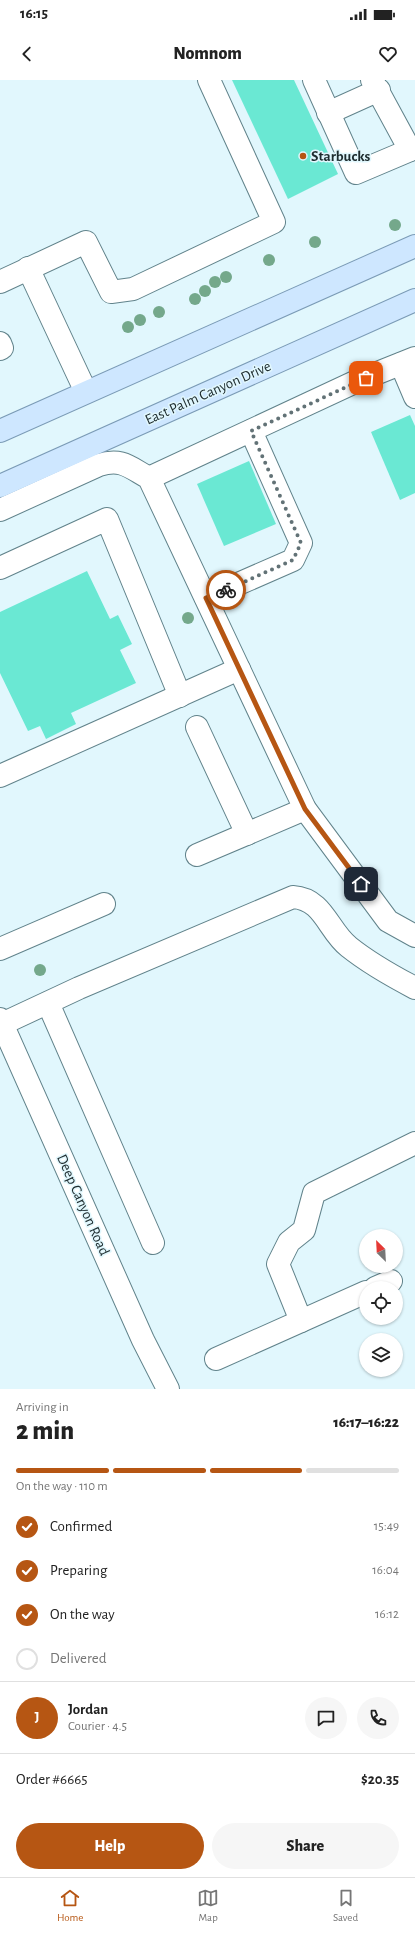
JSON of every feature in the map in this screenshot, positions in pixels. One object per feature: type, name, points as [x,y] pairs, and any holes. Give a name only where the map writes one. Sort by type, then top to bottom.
[{"type":"main road","points":[[0,431],[415,246]]},
{"type":"main road","name":"East Palm Canyon Drive","points":[[0,486],[415,300]]},
{"type":"street","points":[[0,282],[86,242],[111,292],[133,289],[274,222],[208,80]]},
{"type":"street","points":[[314,80],[328,113],[356,173],[412,149],[375,85],[328,113]]},
{"type":"street","points":[[28,268],[86,392]]},
{"type":"street","points":[[0,343],[2,348],[0,349]]},
{"type":"street","points":[[149,478],[355,382],[408,361],[415,398]]},
{"type":"street","points":[[206,598],[293,560],[301,543],[251,431]]},
{"type":"street","points":[[0,510],[99,465],[112,461],[125,464],[149,478],[305,809],[388,921],[415,936]]},
{"type":"street","points":[[0,568],[107,519],[180,696]]},
{"type":"street","points":[[0,776],[239,670]]},
{"type":"street","points":[[198,727],[247,834]]},
{"type":"street","points":[[197,856],[305,809]]},
{"type":"street","points":[[1,1022],[293,897],[305,898],[314,904],[348,946],[392,976],[415,988]]},
{"type":"street","points":[[0,948],[104,904]]},
{"type":"street","points":[[48,1003],[153,1243]]},
{"type":"street","name":"Deep Canyon Road","points":[[1,1022],[143,1340],[168,1389]]},
{"type":"street","points":[[301,1321],[278,1264],[289,1242],[304,1230],[314,1193],[415,1143]]},
{"type":"street","points":[[216,1359],[359,1295]]},
{"type":"building","points":[[232,80],[294,80],[338,174],[288,199]]},
{"type":"building","points":[[410,415],[415,426],[415,493],[400,500],[371,432]]},
{"type":"building","points":[[249,461],[276,524],[224,546],[197,484]]},
{"type":"building","points":[[87,571],[110,619],[118,615],[132,644],[120,650],[136,683],[71,713],[76,724],[46,739],[40,726],[28,731],[0,673],[0,612]]},
{"type":"way so far","points":[[226,590],[293,560],[301,543],[251,431],[366,378]]},
{"type":"place","name":"Starbucks","points":[[303,156]]},
{"type":"route","points":[[226,590],[206,598],[305,809],[361,884]]}]
